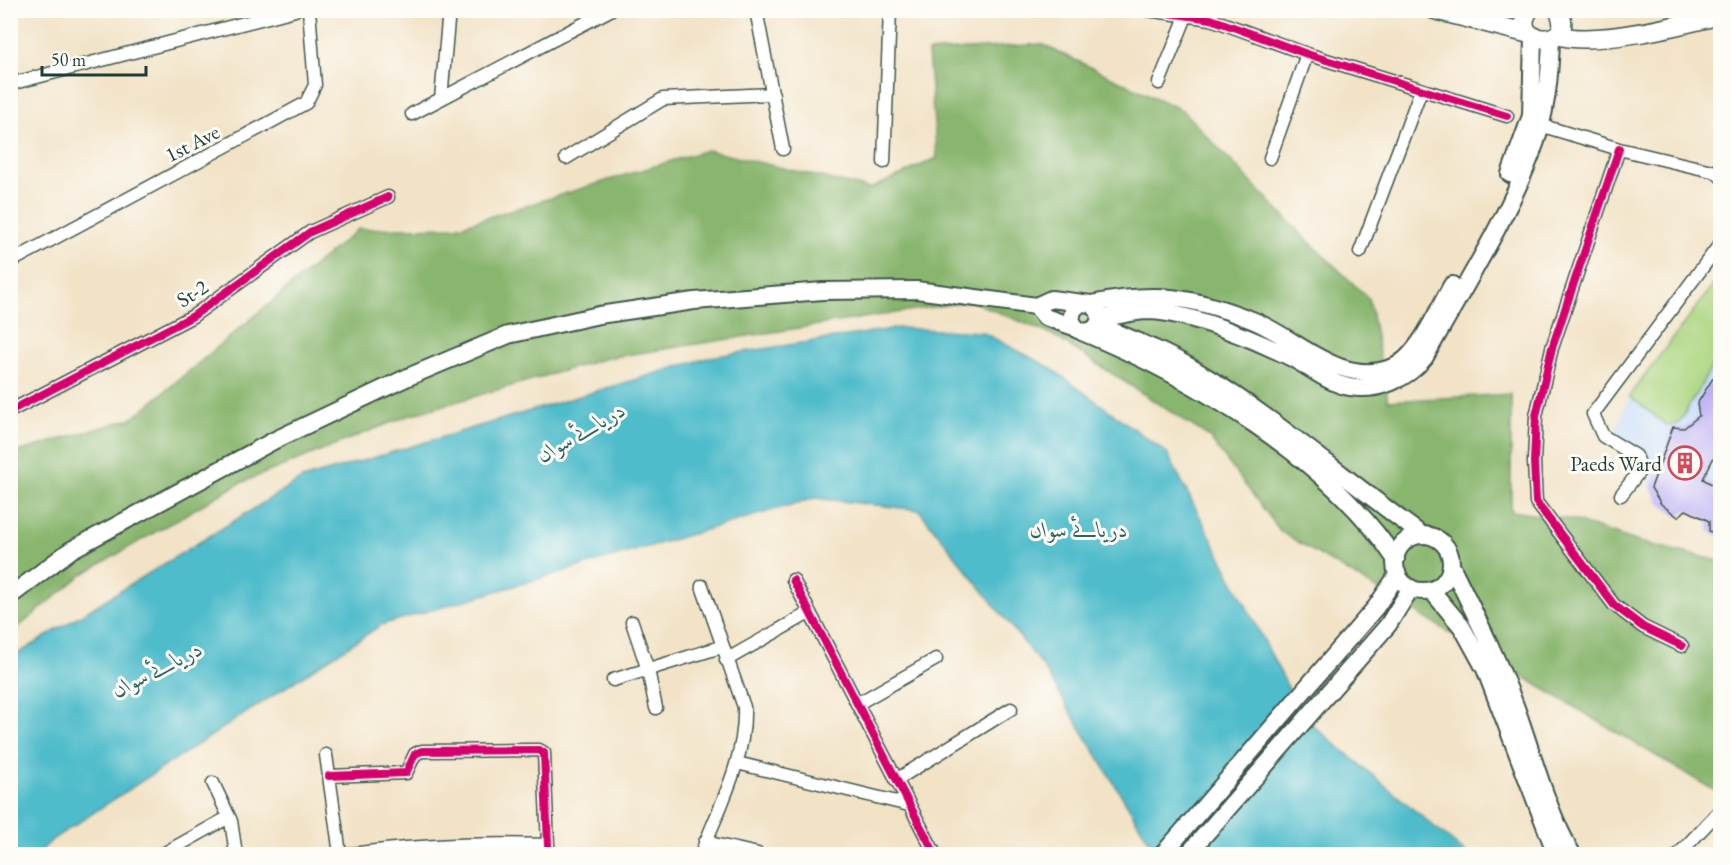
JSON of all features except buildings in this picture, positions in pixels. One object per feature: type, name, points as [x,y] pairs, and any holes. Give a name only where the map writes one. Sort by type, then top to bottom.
[{"type":"main road","points":[[1435,10],[1543,36],[1573,40],[1674,27],[1720,15]]},
{"type":"main road","points":[[1036,306],[1045,317],[1088,332],[1099,322],[1151,311],[1208,324],[1263,343],[1334,384],[1365,389],[1399,380],[1416,369],[1425,357],[1491,236],[1531,155],[1550,78],[1543,36],[1525,22],[1529,10]]},
{"type":"main road","points":[[1411,588],[1369,523],[1292,453],[1187,380],[1078,329],[1072,310],[1086,303],[1159,295],[1186,300],[1255,321],[1322,360],[1340,367],[1373,372],[1392,368],[1410,356],[1434,317],[1486,222],[1517,158],[1531,116],[1543,36],[1562,24],[1558,10]]},
{"type":"main road","points":[[10,596],[71,550],[275,440],[408,377],[508,336],[599,315],[694,301],[823,291],[916,291],[1036,306],[1051,299],[1086,303],[1097,307],[1099,322]]},
{"type":"main road","points":[[1099,322],[1166,354],[1218,384],[1276,424],[1422,535],[1441,541],[1449,552],[1451,565],[1516,708],[1549,808],[1572,855]]},
{"type":"main road","points":[[1163,855],[1376,607],[1397,567],[1404,543],[1422,535]]},
{"type":"main road","points":[[1411,588],[1431,590],[1443,583],[1451,565]]},
{"type":"main road","points":[[1188,855],[1388,625],[1411,588]]},
{"type":"main road","points":[[1431,590],[1462,627],[1485,669],[1556,855]]},
{"type":"street","points":[[10,84],[295,10]]},
{"type":"street","name":"1st Ave","points":[[10,262],[306,104],[315,85],[309,10]]},
{"type":"street","points":[[441,99],[449,10]]},
{"type":"street","points":[[412,114],[610,10]]},
{"type":"street","points":[[756,10],[783,149]]},
{"type":"street","points":[[884,162],[890,10]]},
{"type":"street","points":[[1147,10],[1211,19],[1307,54],[1420,90],[1449,96],[1507,116]]},
{"type":"street","points":[[1159,83],[1187,14]]},
{"type":"street","points":[[1270,158],[1307,54]]},
{"type":"street","points":[[1360,252],[1420,90]]},
{"type":"street","points":[[566,158],[663,99],[773,94]]},
{"type":"street","points":[[1540,125],[1619,149],[1716,172],[1720,176]]},
{"type":"street","points":[[1619,149],[1546,371],[1536,416],[1534,462],[1536,502],[1614,605],[1643,627],[1682,646]]},
{"type":"street","name":"St-2","points":[[10,411],[193,316],[310,232],[388,197]]},
{"type":"street","points":[[1621,495],[1641,469],[1636,456],[1602,436],[1593,414],[1720,244]]},
{"type":"street","points":[[793,580],[935,855]]},
{"type":"street","points":[[701,855],[737,763],[744,725],[744,707],[721,647],[702,586]]},
{"type":"street","points":[[726,660],[809,613]]},
{"type":"street","points":[[632,622],[648,670],[656,708]]},
{"type":"street","points":[[613,680],[721,647]]},
{"type":"street","points":[[857,704],[936,659]]},
{"type":"street","points":[[896,780],[1011,709]]},
{"type":"street","points":[[329,776],[406,773],[415,754],[422,751],[539,750],[544,753],[548,850],[482,843],[352,855]]},
{"type":"street","points":[[327,755],[340,855]]},
{"type":"street","points":[[737,763],[909,805]]},
{"type":"street","points":[[213,783],[229,817],[236,855]]},
{"type":"street","points":[[1679,855],[1720,810]]},
{"type":"street","points":[[163,855],[229,817]]},
{"type":"street","points":[[705,842],[758,855]]},
{"type":"shaded area","points":[[1720,276],[1720,536],[1709,531],[1708,520],[1686,510],[1678,517],[1661,504],[1651,488],[1643,460],[1613,438],[1629,396]]},
{"type":"green space","points":[[1041,44],[1182,110],[1301,234],[1369,299],[1388,401],[1511,394],[1511,511],[1573,520],[1639,542],[1720,561],[1720,794],[1281,532],[1208,436],[1053,335],[971,301],[607,358],[407,416],[238,484],[83,574],[11,633],[11,454],[133,418],[358,229],[456,227],[707,150],[870,189],[937,158],[928,52]]},
{"type":"green space","points":[[1720,276],[1720,353],[1679,423],[1668,426],[1629,396]]},
{"type":"water","name":"دریائے سواں","points":[[899,328],[982,332],[1049,367],[1167,453],[1304,718],[1467,854],[1157,854],[1044,668],[919,510],[815,498],[381,625],[53,839],[38,854],[11,854],[11,658],[302,479],[711,357]]},
{"type":"cycle path","points":[[1147,10],[1211,19],[1307,54],[1507,116]]},
{"type":"cycle path","points":[[1619,149],[1552,348],[1536,416],[1534,462],[1536,502],[1614,605],[1643,627],[1682,646]]},
{"type":"cycle path","points":[[10,411],[193,316],[310,232],[388,197]]},
{"type":"cycle path","points":[[793,580],[935,854]]},
{"type":"cycle path","points":[[329,776],[406,773],[415,754],[422,751],[539,750],[544,753],[548,845]]},
{"type":"place","name":"Paeds Ward","points":[[1685,463]]}]
